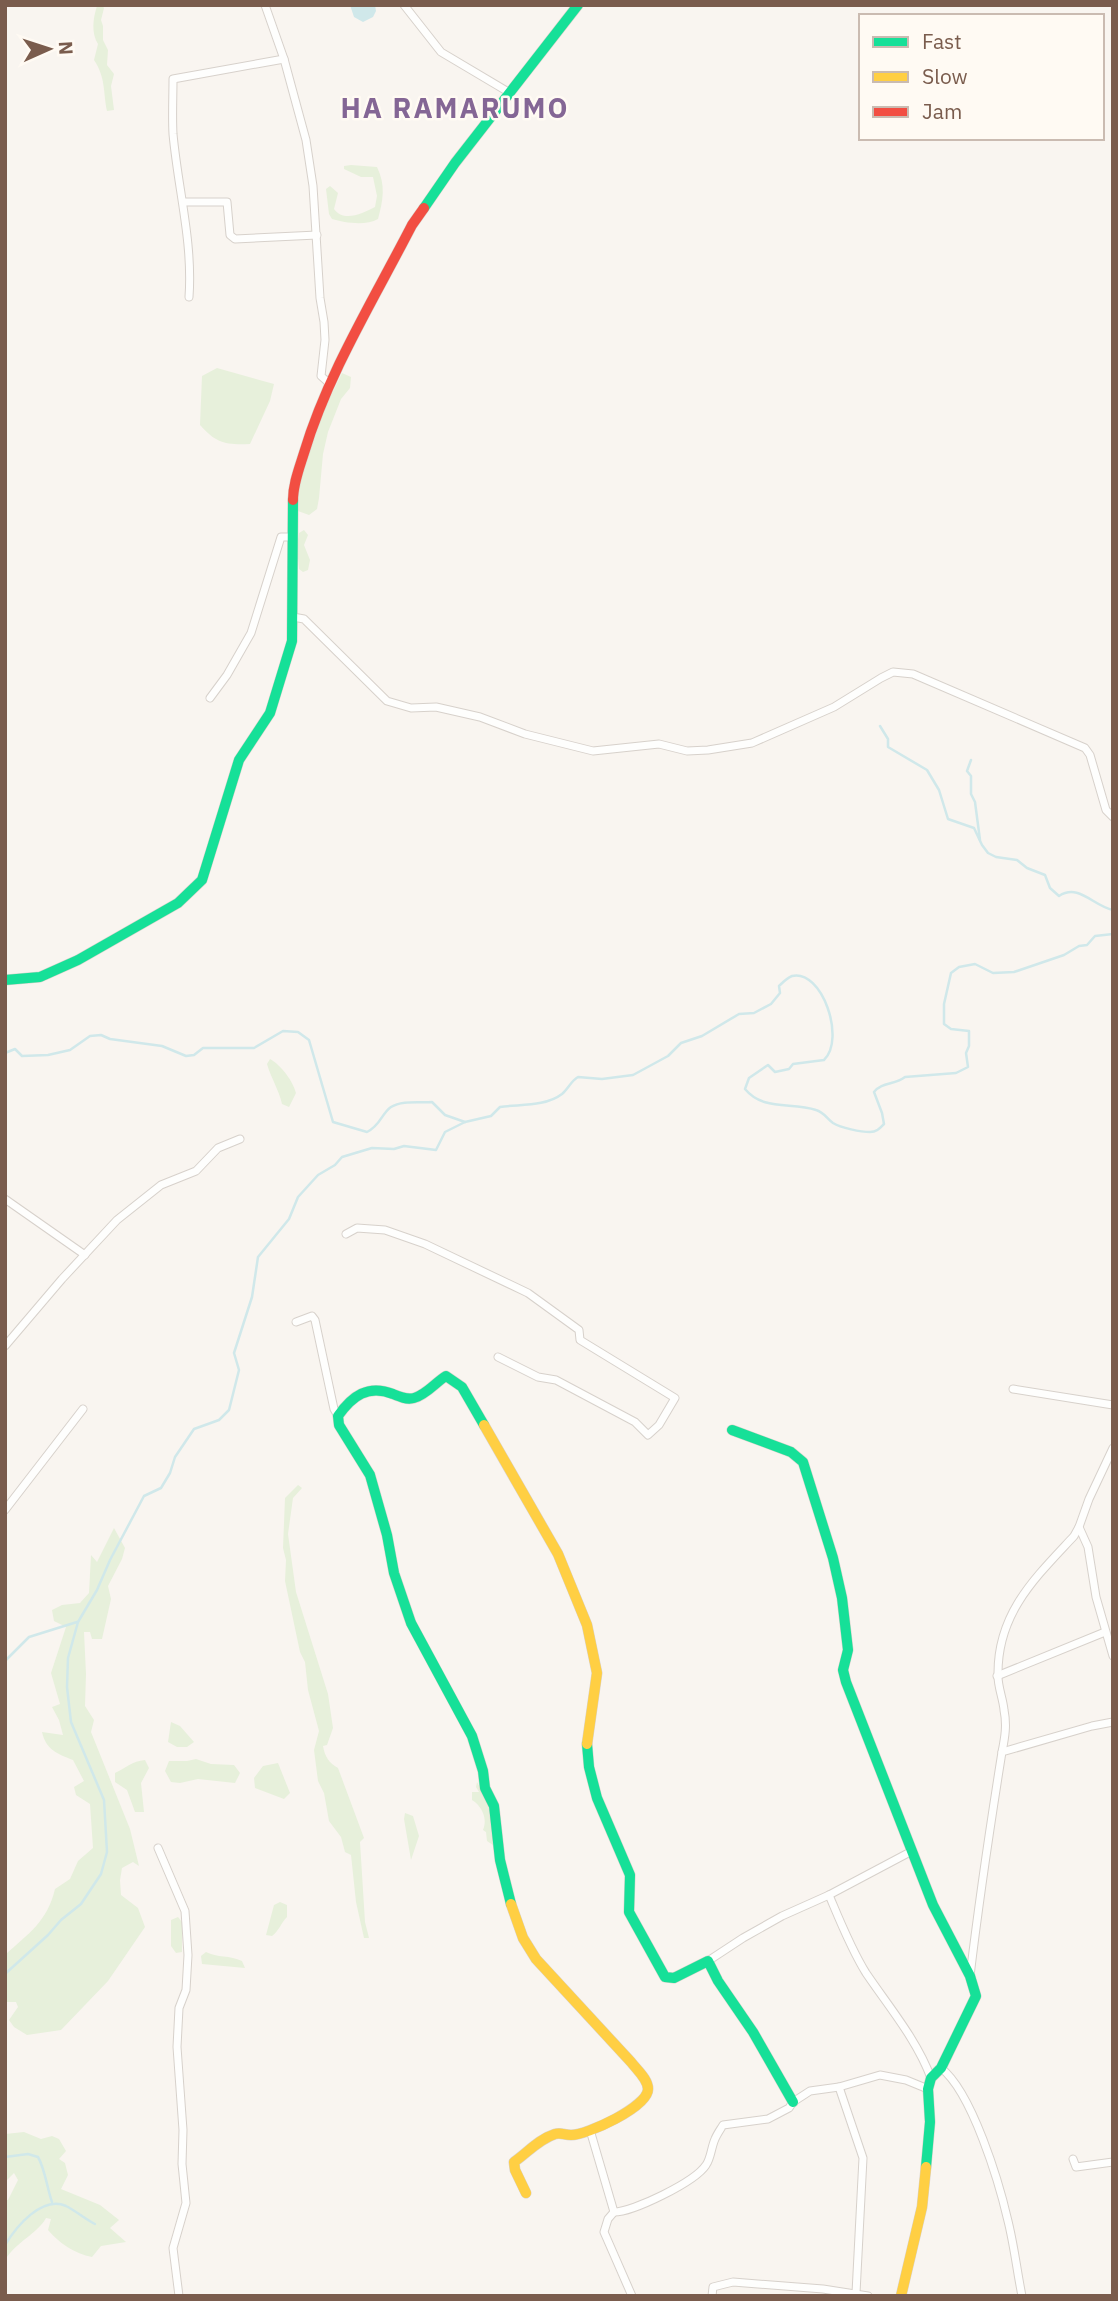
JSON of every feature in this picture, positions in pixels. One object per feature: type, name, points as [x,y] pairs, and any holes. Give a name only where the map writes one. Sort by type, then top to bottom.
[{"type":"street","points":[[265,5],[284,59],[306,140],[325,340],[321,376],[330,384]]},
{"type":"street","points":[[404,5],[441,52],[510,93]]},
{"type":"street","points":[[5,980],[40,977],[78,960],[178,903],[202,880],[239,760],[270,713],[292,641],[293,488],[309,436],[330,384],[412,225],[455,163],[578,5]]},
{"type":"street","points":[[189,297],[191,274],[173,133],[173,79],[284,59]]},
{"type":"street","points":[[183,202],[227,202],[230,235],[235,239],[317,235]]},
{"type":"street","points":[[210,698],[228,675],[251,633],[281,537],[292,537]]},
{"type":"street","points":[[293,617],[304,619],[387,701],[411,708],[436,707],[480,717],[526,734],[593,751],[659,744],[698,751],[752,743],[834,707],[893,672],[913,674],[1085,748],[1090,755],[1106,810],[1113,817]]},
{"type":"street","points":[[5,1346],[117,1220],[161,1185],[196,1171],[218,1148],[240,1139]]},
{"type":"street","points":[[5,1199],[85,1255]]},
{"type":"street","points":[[346,1234],[357,1228],[385,1230],[425,1244],[528,1293],[579,1330],[580,1340],[675,1398],[659,1425],[648,1435],[635,1422],[556,1380],[538,1377],[498,1357]]},
{"type":"street","points":[[296,1322],[312,1316],[315,1320],[334,1409],[339,1424],[370,1475],[387,1535],[394,1573],[411,1623],[472,1736],[483,1771],[485,1788],[494,1806],[499,1853],[509,1899],[523,1938],[536,1959],[645,2080],[648,2093],[633,2109],[601,2122],[590,2130],[572,2135],[560,2133],[543,2140],[514,2162],[514,2169],[526,2193]]},
{"type":"street","points":[[338,1416],[348,1401],[372,1388],[408,1399],[418,1398],[438,1380],[446,1377],[453,1379],[462,1387],[553,1542],[570,1578],[596,1662],[598,1680],[588,1724],[589,1769],[599,1806],[628,1872],[631,1885],[628,1897],[629,1914],[665,1977],[674,1978],[708,1961],[762,1927],[912,1852]]},
{"type":"street","points":[[1013,1389],[1113,1405]]},
{"type":"street","points":[[5,1510],[83,1409]]},
{"type":"street","points":[[733,1430],[791,1452],[803,1462],[833,1558],[842,1598],[848,1650],[843,1671],[846,1682],[933,1905],[970,1976],[976,1996],[941,2068],[930,2084]]},
{"type":"street","points":[[970,1976],[986,1848],[1007,1729],[997,1676],[1000,1650],[1008,1622],[1020,1600],[1042,1568],[1074,1536],[1113,1448]]},
{"type":"street","points":[[1079,1527],[1088,1547],[1105,1632],[1113,1656]]},
{"type":"street","points":[[997,1676],[1105,1632]]},
{"type":"street","points":[[1002,1752],[1092,1726],[1113,1723]]},
{"type":"street","points":[[158,1848],[184,1911],[188,1955],[186,1990],[179,2008],[177,2047],[186,2203],[173,2248],[179,2296]]},
{"type":"street","points":[[829,1895],[864,1970],[926,2064],[930,2084],[930,2122],[922,2207],[901,2296]]},
{"type":"street","points":[[708,1961],[793,2102]]},
{"type":"street","points":[[941,2068],[954,2081],[975,2119],[1009,2221],[1022,2296]]},
{"type":"street","points":[[632,2296],[604,2232],[608,2219],[614,2212],[637,2206],[700,2173],[723,2125],[768,2119],[789,2108],[793,2102],[810,2091],[839,2087],[880,2075],[930,2084]]},
{"type":"street","points":[[839,2087],[863,2158],[856,2293]]},
{"type":"street","points":[[590,2130],[614,2212]]},
{"type":"street","points":[[1073,2159],[1076,2166],[1113,2162]]},
{"type":"street","points":[[712,2296],[713,2287],[733,2282],[869,2296]]},
{"type":"green space","points":[[102,5],[103,40],[108,50],[107,65],[114,74],[111,86],[114,110],[107,111],[102,79],[94,60],[98,44],[94,35],[94,20],[97,6]]},
{"type":"green space","points":[[344,166],[377,167],[382,180],[383,193],[378,219],[368,223],[349,223],[332,219],[329,214],[326,189],[330,186],[338,193],[334,209],[338,213],[354,216],[375,207],[377,196],[373,177],[361,177],[344,169]]},
{"type":"green space","points":[[217,368],[274,384],[270,401],[250,444],[222,442],[200,425],[202,376]]},
{"type":"green space","points":[[342,373],[351,377],[350,388],[341,399],[328,432],[317,509],[309,515],[298,511],[296,494],[323,412]]},
{"type":"green space","points":[[304,530],[308,535],[304,545],[310,560],[308,570],[303,572],[299,569],[297,547],[299,533]]},
{"type":"green space","points":[[270,1059],[282,1069],[296,1093],[289,1107],[282,1104],[267,1064]]},
{"type":"green space","points":[[298,1485],[302,1488],[293,1498],[288,1534],[296,1592],[328,1694],[333,1728],[327,1745],[323,1746],[324,1750],[328,1759],[338,1768],[364,1838],[360,1842],[365,1922],[369,1938],[364,1938],[356,1902],[351,1855],[345,1852],[341,1837],[329,1821],[324,1793],[318,1781],[314,1750],[319,1731],[285,1581],[285,1498]]},
{"type":"green space","points":[[114,1528],[125,1548],[108,1586],[111,1599],[102,1639],[92,1639],[90,1632],[84,1632],[85,1706],[94,1720],[91,1732],[130,1829],[139,1866],[133,1862],[122,1868],[121,1895],[138,1908],[145,1927],[108,1981],[61,2030],[27,2035],[14,2027],[9,2020],[18,2007],[16,2002],[5,2002],[5,1955],[42,1919],[55,1889],[70,1879],[78,1861],[93,1848],[90,1804],[76,1795],[74,1787],[84,1781],[73,1760],[50,1747],[42,1732],[63,1735],[52,1707],[60,1704],[51,1673],[66,1627],[54,1621],[52,1610],[62,1605],[80,1603],[89,1593],[91,1555],[97,1562]]},
{"type":"green space","points":[[171,1722],[180,1726],[194,1742],[187,1747],[177,1747],[168,1742]]},
{"type":"green space","points":[[196,1759],[211,1764],[234,1765],[240,1773],[235,1783],[198,1779],[171,1782],[165,1771],[169,1761]]},
{"type":"green space","points":[[145,1760],[149,1768],[141,1783],[144,1812],[135,1812],[127,1790],[115,1782],[115,1773]]},
{"type":"green space","points":[[278,1763],[290,1793],[284,1799],[255,1788],[254,1778],[263,1766]]},
{"type":"green space","points":[[477,1782],[488,1802],[493,1845],[487,1841],[486,1832],[483,1830],[483,1813],[472,1800],[472,1792],[479,1792]]},
{"type":"green space","points":[[405,1813],[413,1816],[419,1836],[411,1860],[404,1819]]},
{"type":"green space","points":[[280,1902],[287,1905],[287,1917],[272,1936],[266,1935],[274,1905]]},
{"type":"green space","points":[[178,1917],[182,1922],[182,1952],[176,1953],[171,1946],[171,1920]]},
{"type":"green space","points":[[206,1952],[242,1961],[245,1968],[202,1964],[201,1956]]},
{"type":"green space","points":[[24,2132],[41,2139],[52,2136],[59,2139],[66,2151],[59,2159],[65,2163],[68,2175],[61,2189],[100,2205],[119,2220],[110,2228],[126,2242],[101,2246],[92,2257],[86,2256],[52,2235],[48,2230],[51,2219],[46,2218],[5,2260],[5,2200],[8,2200],[18,2180],[14,2173],[5,2182],[5,2134]]},
{"type":"water","points":[[350,5],[375,5],[376,11],[373,17],[363,22],[354,17]]},
{"type":"waterway","points":[[880,726],[888,739],[888,747],[927,770],[939,790],[948,819],[974,828],[988,853],[1017,860],[1027,868],[1045,875],[1050,888],[1059,896],[1073,892],[1113,910]]},
{"type":"waterway","points":[[971,760],[967,771],[971,776],[971,794],[975,802],[980,840]]},
{"type":"waterway","points":[[5,1974],[81,1904],[101,1874],[107,1852],[104,1800],[71,1722],[67,1687],[68,1658],[78,1622],[144,1496],[161,1488],[175,1457],[194,1429],[219,1420],[229,1410],[239,1370],[234,1353],[252,1297],[258,1257],[289,1219],[298,1197],[318,1175],[335,1165],[342,1157],[372,1148],[394,1149],[404,1146],[436,1150],[445,1132],[465,1122],[491,1116],[500,1107],[548,1101],[562,1094],[578,1077],[602,1079],[633,1075],[668,1056],[681,1043],[702,1036],[739,1014],[754,1013],[771,1004],[780,993],[779,986],[792,976],[803,977],[813,983],[828,1007],[832,1037],[830,1050],[824,1060],[793,1064],[789,1069],[775,1072],[768,1065],[749,1078],[745,1089],[752,1096],[769,1103],[816,1110],[841,1127],[875,1131],[884,1124],[874,1092],[877,1089],[905,1077],[956,1073],[968,1067],[966,1053],[969,1031],[951,1029],[944,1024],[944,1004],[951,973],[959,967],[975,964],[993,973],[1014,972],[1087,945],[1095,936],[1113,934]]},
{"type":"waterway","points":[[5,1053],[15,1049],[22,1056],[48,1055],[70,1050],[90,1036],[101,1035],[110,1039],[162,1046],[186,1056],[194,1055],[203,1048],[254,1048],[283,1031],[298,1032],[309,1040],[333,1122],[367,1132],[395,1105],[432,1102],[445,1115],[465,1122]]},
{"type":"waterway","points":[[5,1661],[29,1637],[77,1622]]},
{"type":"waterway","points":[[5,2157],[28,2154],[38,2157],[52,2202]]},
{"type":"waterway","points":[[5,2245],[23,2222],[48,2205],[66,2206],[95,2224]]},
{"type":"traffic: fast","points":[[424,208],[455,163],[578,5]]},
{"type":"traffic: fast","points":[[5,980],[40,977],[78,960],[178,903],[202,880],[239,760],[270,713],[292,641],[293,500]]},
{"type":"traffic: fast","points":[[484,1425],[462,1387],[446,1376],[414,1398],[384,1391],[368,1391],[355,1398],[338,1416],[339,1425],[370,1475],[387,1535],[394,1573],[411,1623],[472,1736],[483,1771],[485,1788],[494,1806],[500,1860],[511,1904]]},
{"type":"traffic: fast","points":[[732,1430],[791,1452],[803,1462],[833,1558],[842,1598],[848,1650],[843,1670],[846,1682],[933,1905],[970,1976],[976,1996],[941,2068],[931,2078],[928,2089],[930,2122],[926,2167]]},
{"type":"traffic: fast","points":[[587,1744],[589,1767],[597,1798],[630,1875],[629,1912],[665,1977],[674,1978],[708,1961],[793,2102]]},
{"type":"traffic: slow","points":[[484,1425],[558,1554],[587,1625],[597,1673],[587,1744]]},
{"type":"traffic: slow","points":[[511,1904],[523,1938],[536,1959],[631,2062],[648,2085],[645,2096],[638,2104],[616,2119],[579,2134],[557,2133],[549,2136],[514,2162],[526,2193]]},
{"type":"traffic: slow","points":[[901,2296],[922,2207],[926,2167]]},
{"type":"traffic: jam","points":[[293,500],[298,471],[314,423],[339,365],[412,225],[424,208]]},
{"type":"district","name":"HA RAMARUMO","points":[[455,108]]}]
